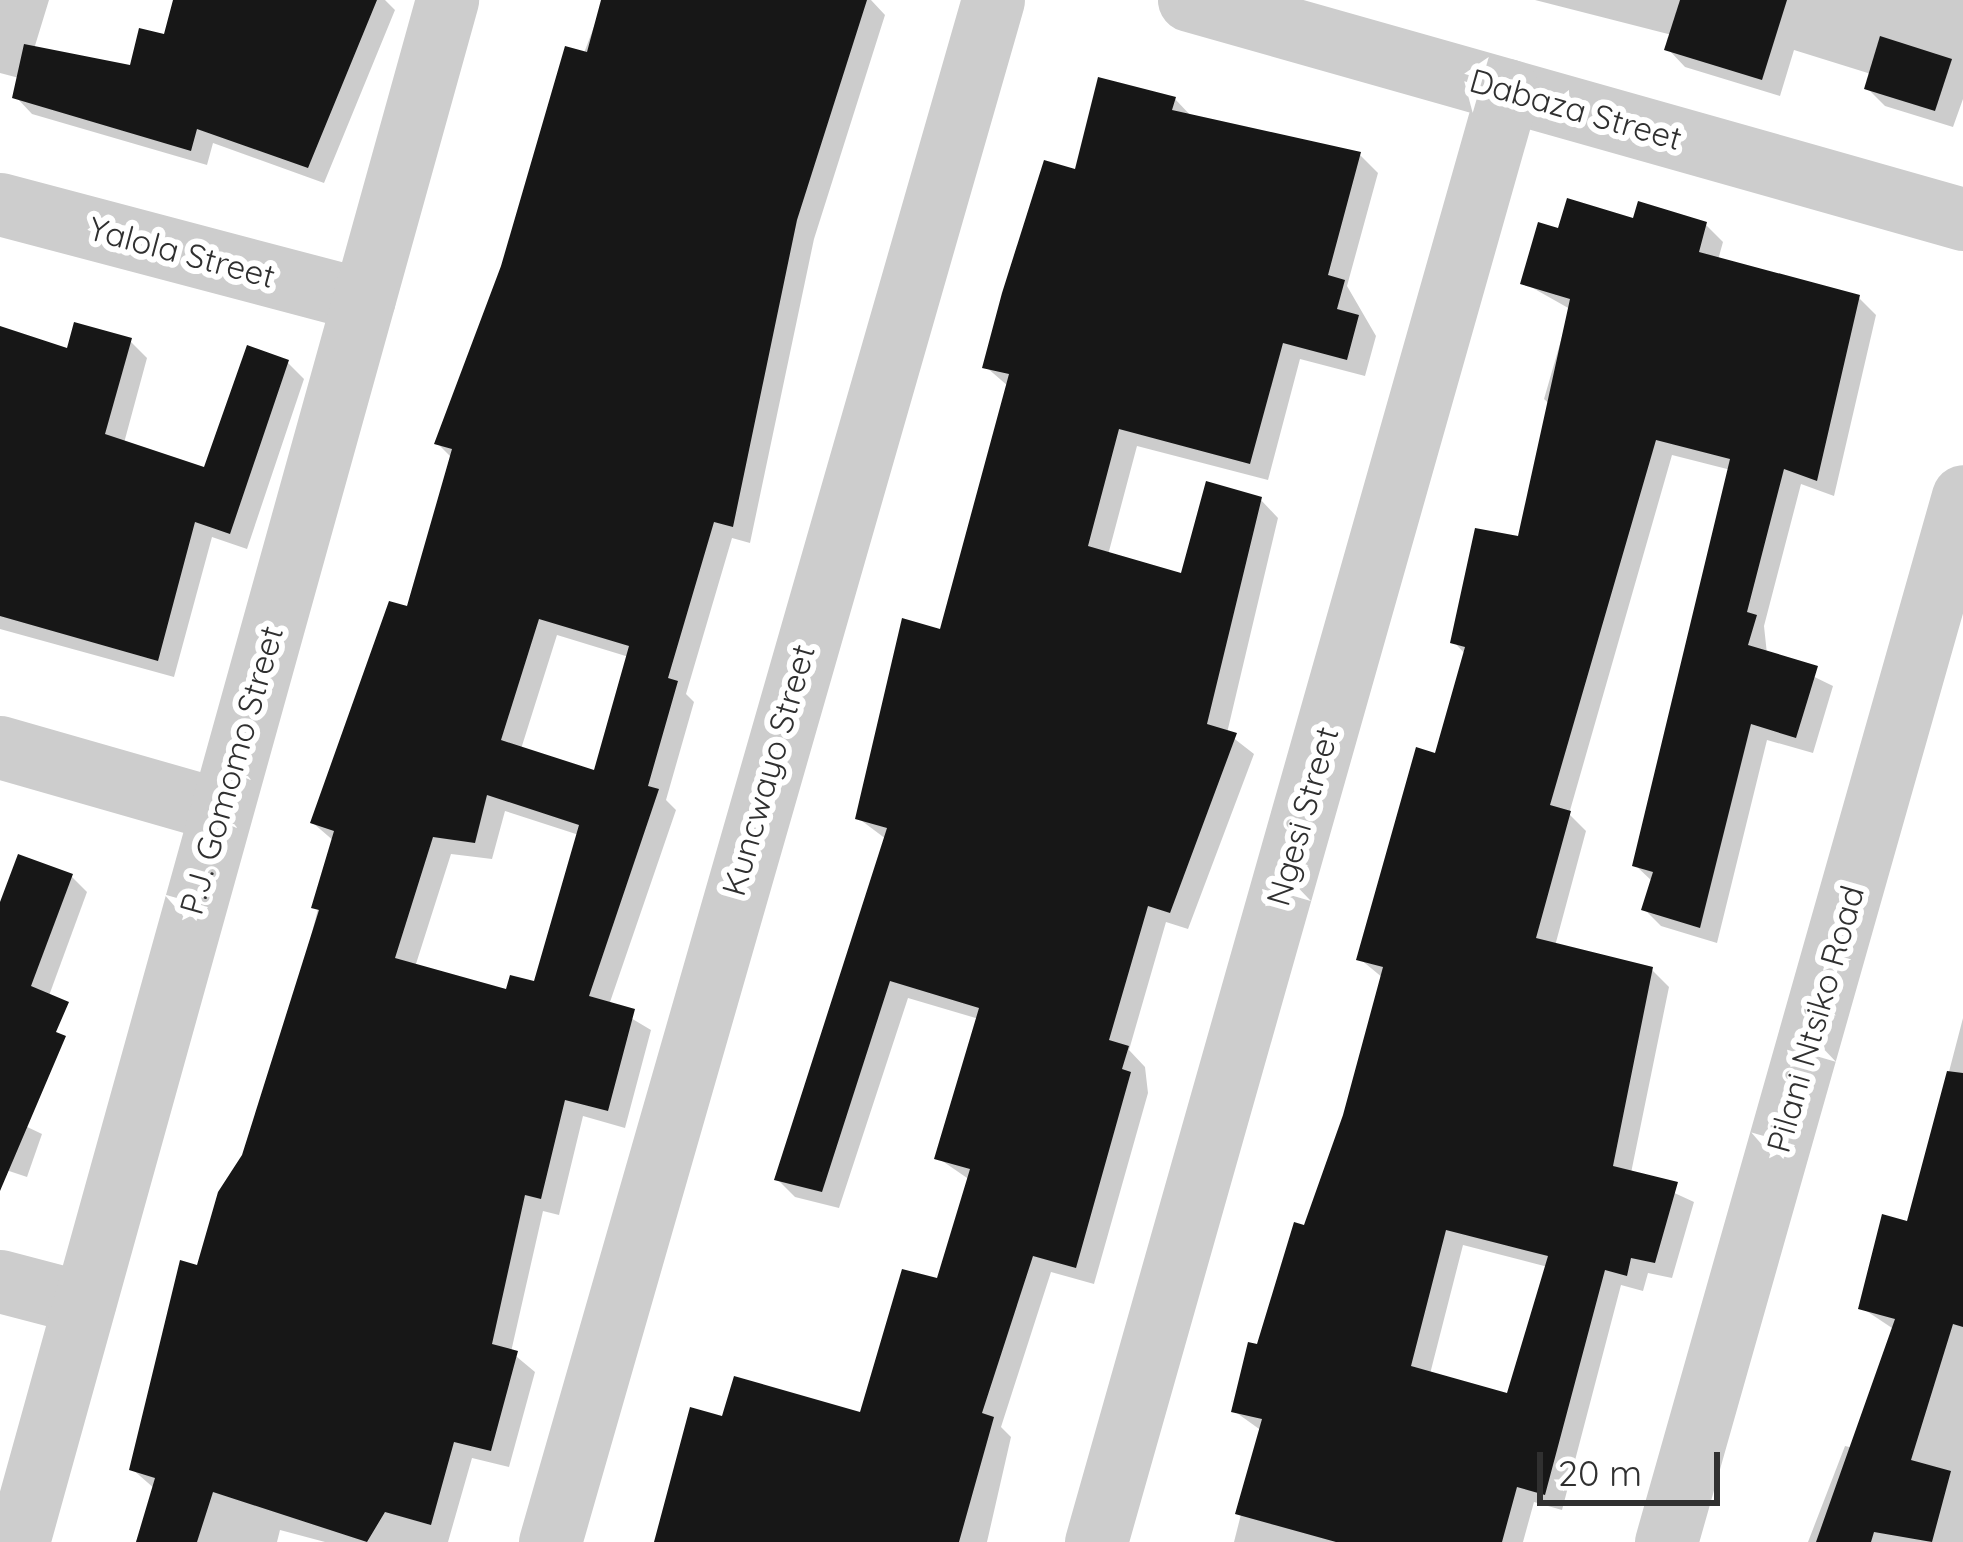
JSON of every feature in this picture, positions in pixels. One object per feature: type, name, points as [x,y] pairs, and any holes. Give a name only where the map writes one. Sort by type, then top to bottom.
[{"type":"street","name":"P.J. Gomomo Street","points":[[18,1542],[447,0]]},
{"type":"street","name":"Kuncwayo Street","points":[[550,1542],[993,0]]},
{"type":"street","name":"Dabaza Street","points":[[1189,0],[1963,219]]},
{"type":"street","name":"Ngesi Street","points":[[1096,1542],[1508,90]]},
{"type":"street","name":"Yalola Street","points":[[0,204],[364,300]]},
{"type":"street","name":"Pilani Ntsiko Road","points":[[1666,1542],[1963,496]]},
{"type":"street","points":[[0,747],[219,810]]},
{"type":"street","points":[[0,1281],[84,1303]]},
{"type":"building","points":[[173,0],[377,0],[308,168],[197,129],[191,151],[12,98],[24,44],[130,65],[139,28],[164,34]]},
{"type":"building","points":[[601,0],[867,0],[797,220],[733,527],[714,522],[668,678],[678,681],[648,786],[659,789],[589,996],[635,1009],[608,1111],[565,1100],[541,1199],[525,1195],[492,1344],[518,1351],[491,1451],[454,1442],[431,1525],[385,1512],[367,1542],[213,1492],[197,1542],[136,1542],[155,1478],[129,1470],[180,1260],[197,1265],[218,1192],[242,1155],[319,910],[311,908],[334,831],[310,823],[389,601],[407,606],[452,449],[434,444],[501,266],[565,46],[587,52]],"holes":[[[539,619],[629,646],[594,770],[501,740]],[[487,795],[579,825],[534,981],[510,975],[506,989],[395,958],[433,837],[475,843]]]},
{"type":"building","points":[[1680,0],[1787,0],[1762,80],[1664,50]]},
{"type":"building","points":[[1880,36],[1952,59],[1935,111],[1864,89]]},
{"type":"building","points":[[1098,77],[1176,97],[1172,110],[1361,152],[1328,275],[1345,280],[1337,309],[1359,315],[1347,360],[1283,343],[1250,464],[1119,429],[1088,546],[1181,573],[1206,481],[1262,497],[1207,724],[1237,733],[1170,913],[1148,906],[1109,1040],[1129,1046],[1122,1069],[1131,1072],[1076,1268],[1033,1256],[982,1413],[994,1417],[959,1542],[654,1542],[690,1407],[722,1416],[734,1376],[860,1412],[902,1269],[937,1278],[970,1169],[934,1159],[979,1008],[890,981],[822,1192],[774,1180],[887,828],[855,819],[902,618],[940,629],[1009,374],[982,368],[1002,293],[1044,160],[1075,169]]},
{"type":"building","points":[[1567,198],[1633,218],[1638,201],[1707,222],[1699,252],[1860,295],[1817,481],[1784,469],[1747,612],[1757,615],[1748,645],[1818,666],[1796,738],[1751,724],[1700,928],[1641,910],[1653,872],[1632,866],[1730,459],[1656,440],[1550,805],[1571,811],[1536,938],[1653,967],[1613,1166],[1678,1182],[1655,1263],[1631,1258],[1627,1276],[1605,1270],[1545,1495],[1517,1487],[1502,1542],[1336,1542],[1235,1514],[1262,1419],[1231,1412],[1248,1342],[1257,1344],[1294,1222],[1304,1225],[1343,1115],[1383,967],[1356,960],[1416,747],[1435,753],[1465,647],[1450,643],[1475,528],[1518,536],[1570,299],[1520,284],[1538,222],[1558,228]],"holes":[[[1446,1230],[1548,1256],[1507,1393],[1411,1366]]]},
{"type":"building","points":[[74,322],[132,338],[105,434],[204,467],[247,345],[289,360],[230,534],[195,522],[158,661],[0,616],[0,326],[67,348]]},
{"type":"building","points":[[18,854],[73,874],[31,986],[69,1002],[56,1032],[66,1036],[0,1191],[0,902]]},
{"type":"building","points":[[1947,1071],[1963,1073],[1963,1327],[1953,1324],[1911,1460],[1951,1471],[1932,1542],[1874,1532],[1871,1542],[1816,1542],[1895,1319],[1858,1309],[1882,1214],[1907,1221]]}]
